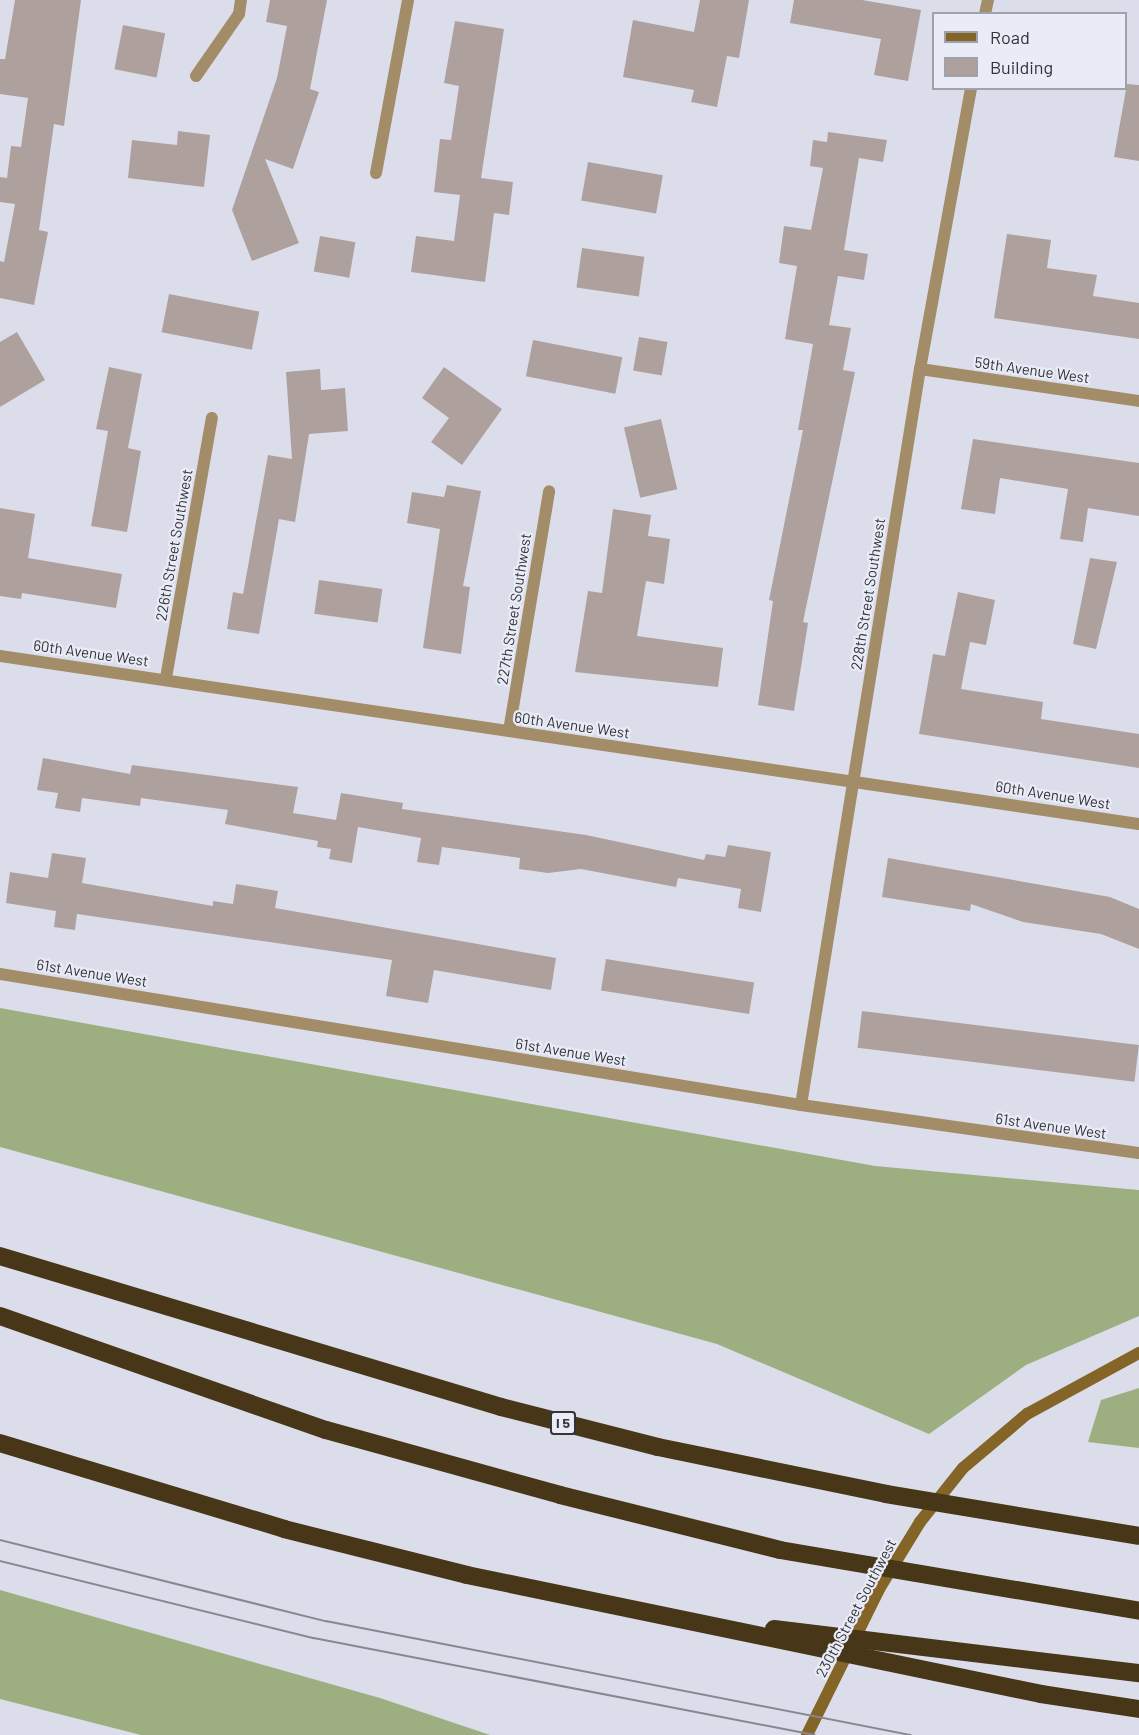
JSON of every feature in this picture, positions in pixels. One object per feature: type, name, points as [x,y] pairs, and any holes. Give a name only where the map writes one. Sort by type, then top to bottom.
[{"type":"highway","name":"I 5","points":[[0,1256],[432,1387],[658,1447],[874,1492],[1139,1536]]},
{"type":"highway","points":[[0,1316],[326,1430],[560,1495],[780,1550],[1139,1611]]},
{"type":"highway","points":[[0,1443],[375,1554],[644,1613],[1139,1709]]},
{"type":"highway","points":[[644,1613],[1139,1673]]},
{"type":"street","points":[[196,76],[239,14],[241,0]]},
{"type":"street","points":[[376,172],[408,0]]},
{"type":"street","name":"228th Street Southwest","points":[[801,1105],[920,369],[971,90]]},
{"type":"street","name":"59th Avenue West","points":[[920,369],[1139,401]]},
{"type":"street","name":"226th Street Southwest","points":[[166,678],[212,418]]},
{"type":"street","name":"227th Street Southwest","points":[[508,731],[549,491]]},
{"type":"street","name":"60th Avenue West","points":[[0,656],[166,678],[508,731],[853,779],[1139,824]]},
{"type":"street","name":"61st Avenue West","points":[[0,974],[801,1105],[1139,1153]]},
{"type":"street","name":"230th Street Southwest","points":[[807,1735],[879,1589],[920,1522],[963,1468],[1027,1414],[1118,1361],[1139,1353]]},
{"type":"green space","points":[[0,1008],[875,1166],[1139,1190],[1139,1316],[1026,1365],[929,1434],[717,1344],[0,1147]]},
{"type":"green space","points":[[1139,1388],[1139,1448],[1088,1442],[1101,1400]]},
{"type":"green space","points":[[0,1590],[380,1698],[490,1735],[141,1735],[0,1699]]},
{"type":"building","points":[[15,0],[81,0],[64,126],[54,124],[39,230],[48,232],[34,305],[0,298],[0,261],[4,262],[15,204],[0,202],[0,177],[7,178],[11,146],[21,147],[28,98],[0,94],[0,59],[5,59]]},
{"type":"building","points":[[270,0],[327,0],[310,89],[319,92],[293,169],[265,159],[299,243],[252,261],[232,210],[277,78],[287,26],[266,22]]},
{"type":"building","points":[[700,0],[749,0],[739,58],[727,56],[717,107],[691,102],[694,90],[623,77],[633,20],[694,32]]},
{"type":"building","points":[[794,0],[862,0],[921,10],[908,81],[874,75],[881,39],[790,23]]},
{"type":"building","points":[[455,21],[504,29],[481,178],[513,182],[509,215],[494,213],[485,282],[411,272],[416,236],[454,241],[460,195],[434,192],[440,139],[451,140],[459,86],[444,83]]},
{"type":"building","points":[[123,25],[165,33],[157,77],[114,69]]},
{"type":"building","points":[[1127,84],[1139,85],[1139,161],[1114,157]]},
{"type":"building","points":[[178,131],[210,135],[204,187],[128,178],[132,140],[177,145]]},
{"type":"building","points":[[828,132],[887,140],[883,162],[859,158],[844,250],[868,254],[864,280],[838,276],[829,325],[851,328],[843,370],[855,372],[803,622],[808,623],[794,711],[758,705],[773,601],[769,600],[803,430],[798,430],[813,344],[785,339],[797,266],[779,263],[784,226],[811,230],[823,168],[810,166],[813,140],[827,142]]},
{"type":"building","points":[[588,162],[663,175],[656,214],[581,200]]},
{"type":"building","points":[[1007,234],[1051,240],[1047,268],[1097,275],[1093,296],[1139,303],[1139,339],[994,318]]},
{"type":"building","points":[[320,236],[355,242],[349,278],[314,271]]},
{"type":"building","points":[[582,248],[644,257],[639,296],[576,288]]},
{"type":"building","points":[[169,294],[259,312],[252,350],[162,332]]},
{"type":"building","points":[[17,332],[45,380],[0,407],[0,342]]},
{"type":"building","points":[[639,337],[668,342],[662,376],[633,370]]},
{"type":"building","points":[[533,340],[622,357],[615,394],[526,376]]},
{"type":"building","points":[[109,367],[142,374],[128,448],[141,451],[127,532],[91,526],[108,431],[96,429]]},
{"type":"building","points":[[444,367],[502,409],[462,465],[431,442],[449,418],[422,398]]},
{"type":"building","points":[[320,369],[321,390],[345,388],[348,431],[309,434],[295,522],[279,519],[259,634],[227,629],[233,592],[243,594],[268,455],[292,459],[286,372]]},
{"type":"building","points":[[661,419],[677,489],[640,498],[624,428]]},
{"type":"building","points":[[973,439],[1139,463],[1139,516],[1088,508],[1083,542],[1060,539],[1068,489],[1000,478],[995,514],[961,509]]},
{"type":"building","points":[[447,485],[481,491],[463,586],[470,587],[461,654],[423,648],[440,529],[407,523],[412,492],[444,497]]},
{"type":"building","points":[[0,508],[35,514],[28,558],[122,574],[116,608],[22,593],[21,599],[0,596]]},
{"type":"building","points":[[613,509],[651,515],[648,536],[670,539],[664,584],[646,581],[637,636],[723,648],[718,687],[575,672],[588,591],[602,593]]},
{"type":"building","points":[[1090,558],[1117,562],[1096,649],[1073,644]]},
{"type":"building","points":[[319,580],[382,589],[378,623],[314,614]]},
{"type":"building","points":[[958,592],[995,600],[986,645],[970,642],[961,689],[1043,702],[1041,719],[1139,734],[1139,768],[919,734],[933,654],[945,656]]},
{"type":"building","points":[[43,758],[130,774],[132,765],[298,787],[293,813],[336,820],[341,793],[403,803],[402,809],[586,835],[704,860],[706,854],[725,857],[728,845],[771,852],[761,912],[738,908],[741,889],[678,878],[676,887],[581,869],[548,873],[519,869],[520,858],[442,847],[439,865],[417,862],[421,838],[358,827],[352,863],[329,859],[331,849],[317,847],[318,841],[225,824],[228,810],[141,798],[140,806],[82,798],[80,812],[55,808],[58,793],[37,790]]},
{"type":"building","points":[[52,853],[86,858],[82,883],[213,906],[213,901],[233,904],[236,884],[278,891],[275,908],[556,958],[551,990],[434,970],[428,1003],[386,996],[392,960],[77,914],[75,930],[54,927],[56,911],[6,903],[10,872],[48,878]]},
{"type":"building","points":[[888,858],[1110,897],[1139,909],[1139,949],[1101,934],[1023,922],[971,904],[970,911],[882,897]]},
{"type":"building","points":[[606,959],[754,982],[749,1014],[601,991]]},
{"type":"building","points":[[862,1011],[1139,1045],[1134,1082],[857,1048]]},
{"type":"tram line","points":[[0,1540],[326,1621],[911,1735]]},
{"type":"tram line","points":[[0,1561],[314,1638],[815,1735]]}]
